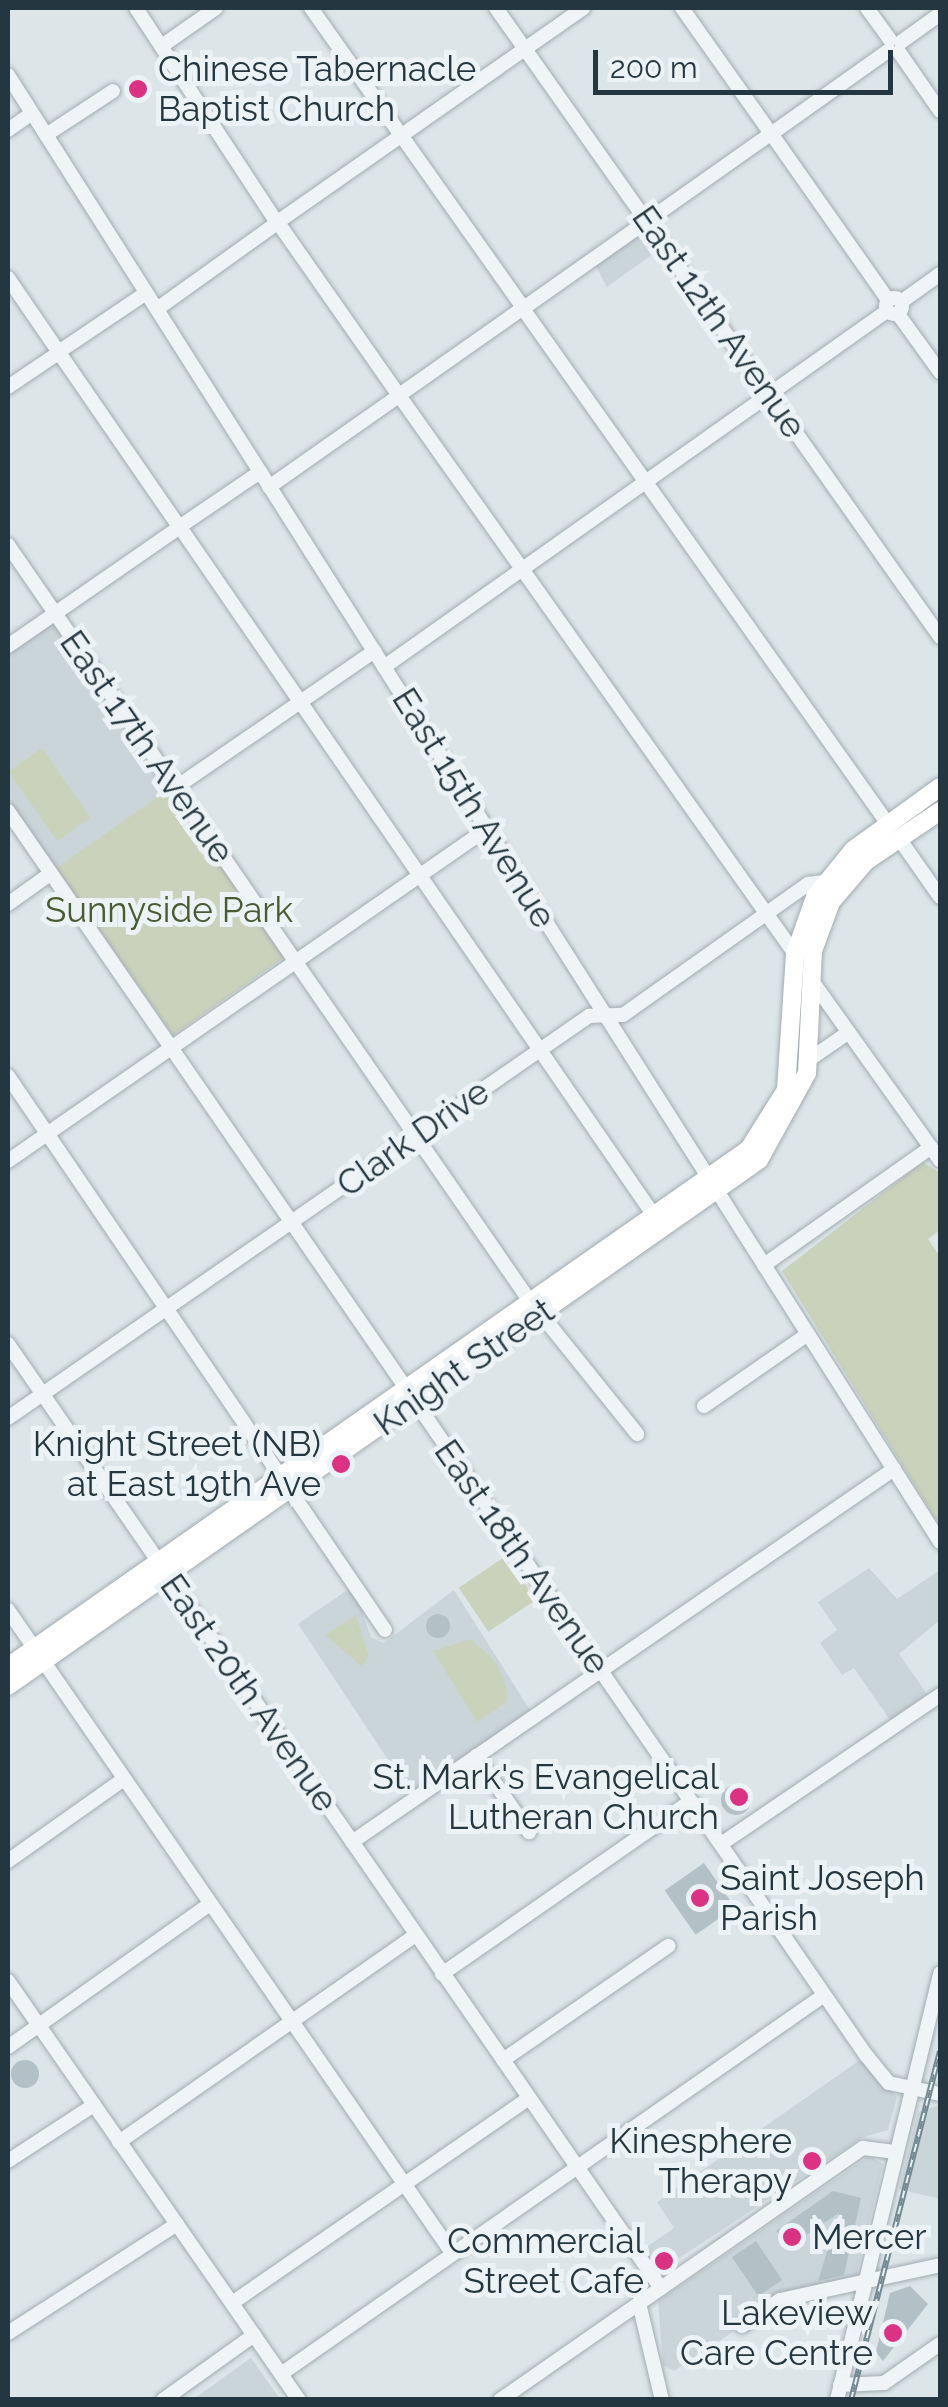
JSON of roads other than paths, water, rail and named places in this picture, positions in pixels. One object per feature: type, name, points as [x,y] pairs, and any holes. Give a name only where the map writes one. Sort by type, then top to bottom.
[{"type":"main road","name":"Clark Drive","points":[[795,954],[824,882],[893,830],[940,787]]},
{"type":"main road","name":"Clark Drive","points":[[810,977],[831,902],[893,830],[940,811]]},
{"type":"main road","name":"Knight Street","points":[[714,1187],[780,1104],[794,1043],[795,954]]},
{"type":"main road","name":"Knight Street","points":[[8,1668],[38,1654],[714,1187],[784,1128],[810,1058],[810,977]]},
{"type":"main road","name":"Knight Street","points":[[8,1686],[38,1654]]},
{"type":"street","points":[[136,8],[166,42],[172,70],[795,954]]},
{"type":"street","points":[[166,42],[216,8]]},
{"type":"street","points":[[311,8],[940,897]]},
{"type":"street","name":"East 12th Avenue","points":[[496,8],[940,636]]},
{"type":"street","points":[[156,309],[583,8]]},
{"type":"street","points":[[682,8],[940,372]]},
{"type":"street","points":[[867,8],[940,111]]},
{"type":"street","points":[[269,487],[940,14]]},
{"type":"street","name":"East 15th Avenue","points":[[8,75],[940,1542]]},
{"type":"street","points":[[46,136],[113,91]]},
{"type":"street","points":[[8,130],[32,113]]},
{"type":"street","points":[[384,667],[940,274]]},
{"type":"street","points":[[8,278],[660,1224]]},
{"type":"street","points":[[8,387],[146,292]]},
{"type":"street","points":[[8,646],[260,472]]},
{"type":"street","name":"East 17th Avenue","points":[[8,546],[537,1308],[637,1434]]},
{"type":"street","points":[[175,788],[374,651]]},
{"type":"street","name":"East 18th Avenue","points":[[8,811],[824,1995],[886,2080],[912,2092]]},
{"type":"street","points":[[8,1161],[487,829]]},
{"type":"street","points":[[8,904],[50,874]]},
{"type":"street","name":"Clark Drive","points":[[8,1418],[588,1016],[624,1015],[767,914],[824,882]]},
{"type":"street","points":[[810,977],[940,1160]]},
{"type":"street","points":[[810,1058],[849,1032]]},
{"type":"street","points":[[8,1076],[288,1482],[385,1630]]},
{"type":"street","points":[[764,1265],[931,1147]]},
{"type":"street","points":[[704,1406],[808,1334]]},
{"type":"street","name":"East 20th Avenue","points":[[8,1344],[661,2288]]},
{"type":"street","points":[[352,1842],[894,1469]]},
{"type":"street","points":[[8,1610],[452,2254]]},
{"type":"street","points":[[721,1844],[940,1695]]},
{"type":"street","points":[[476,1756],[529,1832]]},
{"type":"street","points":[[8,1861],[124,1779]]},
{"type":"street","points":[[442,1974],[691,1801]]},
{"type":"street","points":[[8,2047],[210,1904]]},
{"type":"street","points":[[120,2142],[416,1935]]},
{"type":"street","points":[[503,2060],[668,1946]]},
{"type":"street","points":[[940,1973],[839,2392],[884,2383],[940,2344]]},
{"type":"street","points":[[8,1981],[300,2400]]},
{"type":"street","points":[[281,2374],[824,1995]]},
{"type":"street","points":[[912,2092],[940,2094]]},
{"type":"street","points":[[232,2303],[529,2098]]},
{"type":"street","points":[[8,2161],[94,2104]]},
{"type":"street","points":[[500,2400],[863,2148],[897,2152]]},
{"type":"street","points":[[8,2333],[177,2224]]},
{"type":"street","points":[[742,2326],[780,2300],[940,2265]]},
{"type":"street","points":[[639,2303],[662,2400]]},
{"type":"street","points":[[163,2400],[254,2335]]},
{"type":"railway","points":[[851,2400],[940,2051]]},
{"type":"place","name":"Chinese Tabernacle Baptist Church","points":[[138,89]]},
{"type":"place","name":"Knight Street (NB) at East 19th Ave","points":[[341,1464]]},
{"type":"place","name":"St. Mark's Evangelical Lutheran Church","points":[[739,1797]]},
{"type":"place","name":"Saint Joseph Parish","points":[[700,1898]]},
{"type":"place","name":"Kinesphere Therapy","points":[[812,2161]]},
{"type":"place","name":"Mercer","points":[[792,2237]]},
{"type":"place","name":"Commercial Street Cafe","points":[[664,2261]]},
{"type":"place","name":"Lakeview Care Centre","points":[[893,2333]]},
{"type":"park label","name":"Sunnyside Park","points":[[169,910]]}]
